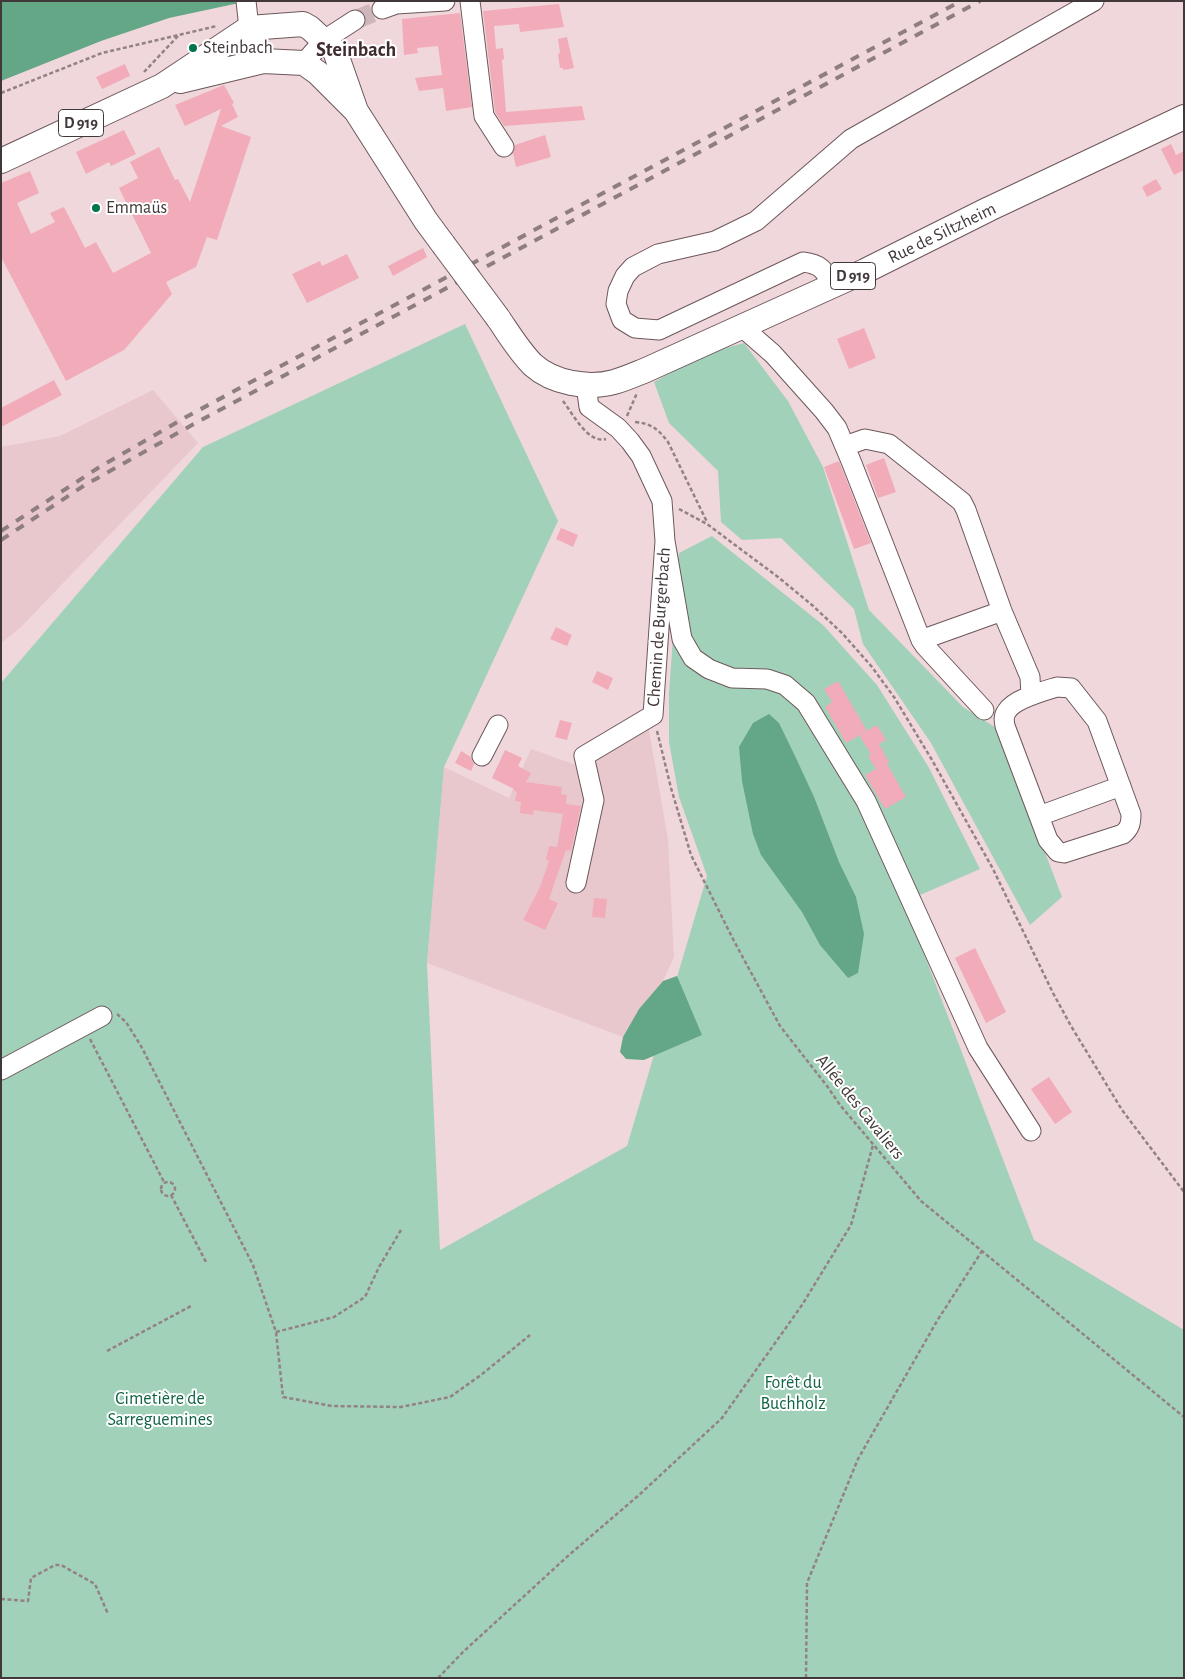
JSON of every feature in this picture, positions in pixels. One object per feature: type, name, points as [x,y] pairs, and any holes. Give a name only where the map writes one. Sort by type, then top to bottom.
[{"type":"main road","points":[[162,86],[247,14],[302,24],[317,34]]},
{"type":"main road","name":"D 919","points":[[317,34],[335,51],[356,112]]},
{"type":"main road","points":[[262,61],[304,63]]},
{"type":"main road","name":"D 919","points":[[1,160],[162,86],[262,61]]},
{"type":"main road","name":"D 919","points":[[304,63],[318,73],[356,112],[426,221],[521,352],[534,366],[562,380],[586,385]]},
{"type":"main road","name":"Rue de Siltzheim","points":[[586,385],[613,382],[629,377],[742,327],[1184,117]]},
{"type":"street","points":[[382,9],[396,4],[445,1]]},
{"type":"street","points":[[470,1],[484,116],[504,147]]},
{"type":"street","points":[[833,285],[826,272],[816,264],[803,262],[659,330],[635,328],[622,320],[616,304],[618,291],[625,276],[633,267],[658,254],[715,241],[756,221],[851,140],[1094,1]]},
{"type":"street","points":[[247,14],[262,61]]},
{"type":"street","points":[[304,63],[317,34]]},
{"type":"street","points":[[742,327],[773,354],[837,428],[924,646],[984,710]]},
{"type":"street","name":"Chemin de Burgerbach","points":[[576,883],[594,800],[584,756],[653,715],[665,541],[662,501],[641,456],[618,428],[589,407],[586,385]]},
{"type":"street","points":[[845,446],[865,439],[889,444],[962,502],[1002,611],[1030,677],[1031,696]]},
{"type":"street","points":[[665,541],[682,639],[693,658],[710,669],[732,678],[767,679],[785,684],[806,703],[866,801],[978,1048],[1031,1131]]},
{"type":"street","points":[[921,640],[1002,611]]},
{"type":"street","points":[[1057,687],[1071,688],[1097,721],[1131,814],[1128,829],[1123,834],[1064,853],[1058,852],[1048,840],[1005,726],[1004,718],[1007,710],[1031,696],[1057,687]]},
{"type":"street","points":[[482,756],[498,725]]},
{"type":"street","points":[[1039,816],[1121,786]]},
{"type":"street","points":[[1,1070],[102,1016]]},
{"type":"path","points":[[1,93],[102,53],[225,25]]},
{"type":"path","points":[[618,428],[627,422],[644,422],[660,431],[668,442],[707,524]]},
{"type":"path","points":[[662,501],[707,524],[812,605],[842,633],[894,696],[993,869],[1071,1026],[1122,1110],[1184,1192]]},
{"type":"path","name":"Allée des Cavaliers","points":[[653,715],[671,788],[691,855],[734,941],[780,1026],[840,1105],[922,1201],[1184,1417]]},
{"type":"path","points":[[102,1016],[106,1013],[118,1014],[126,1022],[141,1046],[253,1265],[276,1332],[283,1397],[332,1406],[402,1407],[450,1396],[481,1375],[530,1335]]},
{"type":"path","points":[[83,1027],[164,1182]]},
{"type":"path","points":[[438,1678],[463,1652],[722,1418],[802,1305],[851,1225],[873,1145]]},
{"type":"path","points":[[164,1182],[172,1182],[174,1185],[174,1193],[172,1195],[207,1264]]},
{"type":"path","points":[[164,1182],[160,1188],[161,1192],[164,1195],[172,1195]]},
{"type":"path","points":[[276,1332],[334,1317],[365,1297],[401,1230]]},
{"type":"path","points":[[806,1678],[807,1583],[858,1459],[937,1321],[982,1250]]},
{"type":"path","points":[[107,1351],[191,1306]]},
{"type":"path","points":[[1,1600],[28,1601],[31,1578],[55,1565],[61,1565],[95,1584],[108,1614]]},
{"type":"shaded area","points":[[1,1],[239,1],[239,3],[169,18],[101,41],[1,81]]},
{"type":"shaded area","points":[[153,390],[198,443],[20,628],[1,643],[1,447],[60,436]]},
{"type":"shaded area","points":[[646,713],[668,839],[674,957],[663,981],[639,1009],[623,1037],[427,963],[444,767],[509,798],[531,749],[579,766],[588,741]]},
{"type":"shaded area","points":[[769,714],[779,723],[795,756],[814,797],[839,862],[856,897],[864,934],[858,973],[848,978],[820,945],[802,912],[761,855],[753,834],[742,781],[739,747],[753,723]]},
{"type":"shaded area","points":[[677,976],[702,1035],[644,1060],[626,1059],[620,1052],[623,1037],[639,1009],[663,981]]},
{"type":"green space","points":[[465,324],[558,521],[444,767],[427,963],[440,1250],[627,1146],[707,876],[679,797],[669,742],[669,693],[679,553],[712,536],[823,625],[877,685],[928,766],[980,869],[904,902],[1034,1240],[1184,1330],[1184,1678],[1,1678],[1,683],[203,447]]},
{"type":"green space","points":[[744,343],[788,401],[823,467],[869,610],[963,707],[998,729],[1062,897],[1030,925],[931,743],[863,644],[854,609],[781,538],[742,540],[721,522],[718,471],[669,423],[654,382],[707,353]]},
{"type":"building","points":[[559,4],[564,27],[520,32],[519,24],[494,26],[496,49],[503,48],[504,59],[502,60],[506,112],[582,106],[585,120],[504,126],[495,112],[483,11]]},
{"type":"building","points":[[460,13],[472,107],[446,111],[443,88],[419,91],[415,78],[442,75],[438,46],[417,48],[418,53],[404,55],[402,19]]},
{"type":"building","points":[[567,37],[574,68],[563,70],[563,68],[560,68],[558,39]]},
{"type":"building","points":[[125,64],[130,76],[102,89],[96,77]]},
{"type":"building","points":[[224,85],[234,103],[232,104],[238,117],[221,126],[251,137],[217,240],[207,237],[196,267],[166,282],[172,294],[124,350],[66,381],[1,257],[1,183],[30,171],[39,193],[17,203],[31,234],[55,222],[50,213],[64,207],[85,248],[96,242],[113,273],[151,253],[119,188],[138,178],[130,162],[159,147],[175,180],[178,179],[190,202],[221,109],[185,126],[175,105]]},
{"type":"building","points":[[124,130],[136,154],[111,166],[109,162],[86,174],[76,152]]},
{"type":"building","points":[[545,135],[551,157],[516,167],[513,153],[515,145]]},
{"type":"building","points":[[1171,144],[1176,155],[1184,151],[1184,170],[1174,175],[1161,149]]},
{"type":"building","points":[[1156,179],[1162,189],[1147,197],[1142,187]]},
{"type":"building","points":[[423,248],[427,257],[393,276],[388,266]]},
{"type":"building","points":[[347,254],[359,278],[307,303],[292,274],[320,261],[322,266]]},
{"type":"building","points":[[864,328],[876,358],[849,369],[837,339]]},
{"type":"building","points":[[54,380],[62,395],[1,427],[1,408]]},
{"type":"building","points":[[884,458],[896,492],[878,498],[866,465]]},
{"type":"building","points":[[839,461],[871,543],[854,549],[824,467]]},
{"type":"building","points":[[561,528],[578,535],[573,547],[556,539]]},
{"type":"building","points":[[556,627],[572,635],[567,646],[550,639]]},
{"type":"building","points":[[597,671],[613,678],[608,690],[592,682]]},
{"type":"building","points":[[838,681],[867,731],[846,743],[825,707],[832,702],[824,689]]},
{"type":"building","points":[[560,720],[572,723],[567,740],[555,737]]},
{"type":"building","points":[[877,725],[886,740],[879,744],[889,762],[887,764],[906,797],[885,809],[865,775],[876,769],[868,756],[871,754],[859,735]]},
{"type":"building","points":[[505,750],[522,758],[518,766],[531,773],[526,782],[562,787],[561,794],[567,795],[566,804],[581,806],[571,851],[566,850],[549,899],[558,903],[545,930],[523,920],[540,887],[549,861],[546,860],[549,846],[557,847],[563,814],[534,810],[533,815],[520,813],[521,802],[515,801],[517,792],[492,778]]},
{"type":"building","points":[[461,751],[471,757],[474,764],[471,771],[455,763]]},
{"type":"building","points":[[594,898],[607,899],[605,918],[592,917]]},
{"type":"building","points":[[975,948],[1006,1012],[986,1023],[955,958]]},
{"type":"building","points":[[1049,1077],[1072,1112],[1055,1124],[1031,1089]]},
{"type":"tunnel","points":[[355,20],[382,9]]},
{"type":"railway","points":[[1,531],[98,468],[186,417],[961,1]]},
{"type":"railway","points":[[1,540],[85,485],[192,425],[980,1]]},
{"type":"place","name":"Steinbach","points":[[193,48]]},
{"type":"place","name":"Emmaüs","points":[[96,208]]},
{"type":"district","name":"Steinbach","points":[[356,50]]},
{"type":"park label","name":"Forêt du Buchholz","points":[[793,1394]]},
{"type":"park label","name":"Cimetière de Sarreguemines","points":[[160,1409]]}]
